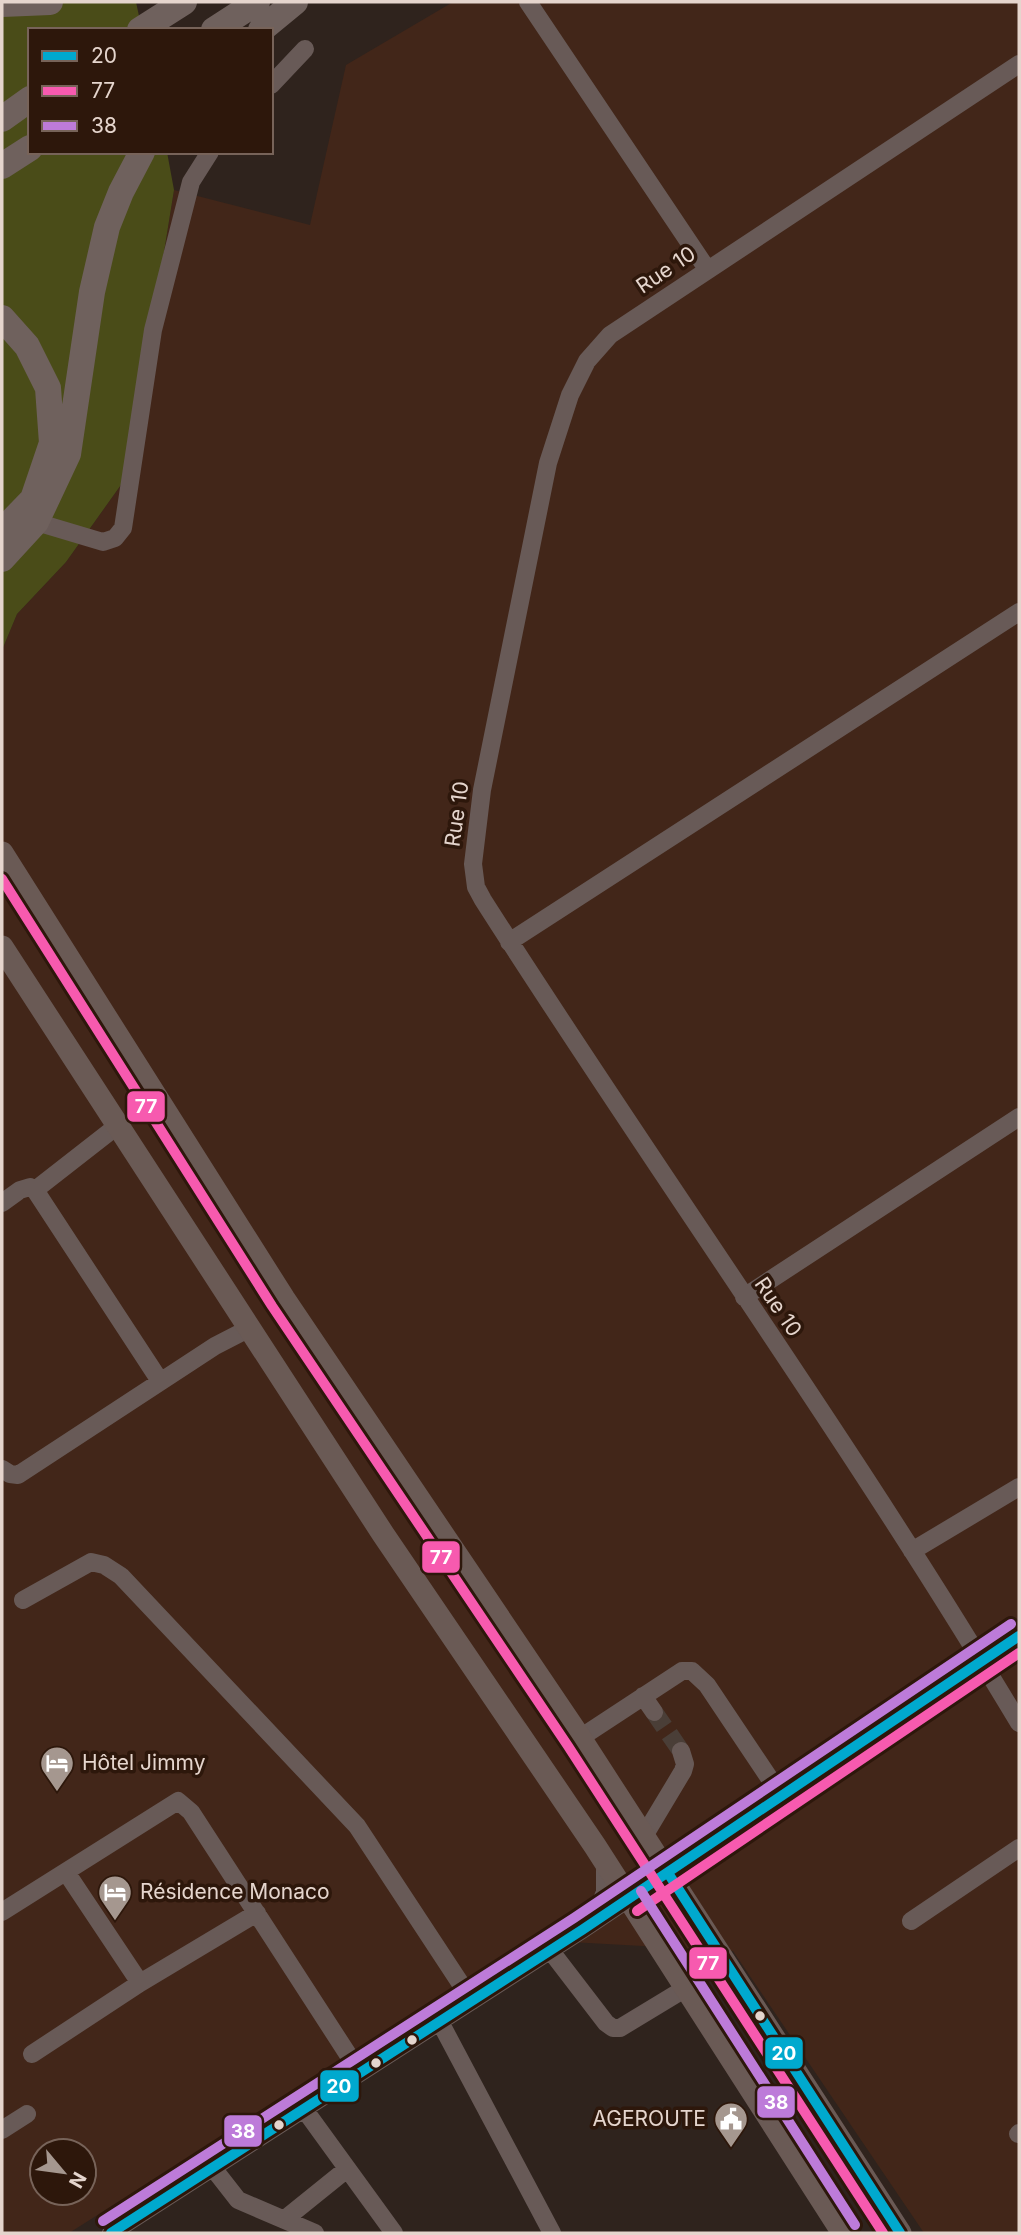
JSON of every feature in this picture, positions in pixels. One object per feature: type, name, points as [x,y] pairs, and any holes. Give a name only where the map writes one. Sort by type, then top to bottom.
[{"type":"highway","points":[[2,4],[50,2]]},
{"type":"highway","points":[[143,28],[184,2]]},
{"type":"highway","points":[[217,28],[257,2]]},
{"type":"highway","points":[[263,28],[295,2]]},
{"type":"highway","points":[[2,119],[28,100]]},
{"type":"highway","points":[[2,166],[28,149]]},
{"type":"highway","points":[[2,559],[36,522],[68,454],[92,292],[107,226],[141,154]]},
{"type":"highway","points":[[2,318],[27,346],[48,388],[52,443],[33,499],[2,531]]},
{"type":"main road","points":[[2,853],[284,1298],[645,1836],[900,2233]]},
{"type":"main road","points":[[2,947],[383,1534],[629,1899],[843,2233]]},
{"type":"street","points":[[528,2],[707,270]]},
{"type":"street","points":[[273,83],[305,49]]},
{"type":"street","name":"Rue 10","points":[[1019,64],[610,335],[587,361],[570,395],[548,463],[482,790],[472,864],[476,887],[509,942],[912,1551],[1019,1723]]},
{"type":"street","points":[[36,522],[103,542],[115,538],[123,528],[153,330],[191,182],[209,154]]},
{"type":"street","points":[[509,942],[1019,612]]},
{"type":"street","points":[[744,1297],[1019,1117]]},
{"type":"street","points":[[35,1190],[117,1126]]},
{"type":"street","points":[[2,1203],[30,1187],[35,1190],[160,1381]]},
{"type":"street","points":[[2,1469],[18,1475],[215,1346],[248,1329]]},
{"type":"street","points":[[912,1551],[1019,1487]]},
{"type":"street","points":[[23,1600],[91,1562],[104,1565],[121,1576],[357,1826],[472,2001]]},
{"type":"street","points":[[111,2233],[551,1951],[1019,1636]]},
{"type":"street","points":[[580,1738],[682,1671],[692,1671],[701,1677],[782,1797]]},
{"type":"street","points":[[643,1696],[654,1712]]},
{"type":"street","points":[[645,1836],[683,1771],[685,1764],[681,1751]]},
{"type":"street","points":[[2,1912],[178,1801],[191,1812],[360,2073]]},
{"type":"street","points":[[911,1921],[1019,1848]]},
{"type":"street","points":[[593,1923],[600,1911],[605,1892],[605,1863]]},
{"type":"street","points":[[66,1872],[140,1983]]},
{"type":"street","points":[[32,2054],[140,1983],[257,1913]]},
{"type":"street","points":[[551,1951],[606,2023],[613,2028],[620,2028],[687,1988]]},
{"type":"street","points":[[440,2022],[552,2233]]},
{"type":"street","points":[[304,2109],[394,2233]]},
{"type":"street","points":[[2,2130],[27,2114]]},
{"type":"street","points":[[213,2168],[238,2200],[315,2233]]},
{"type":"street","points":[[285,2219],[347,2169]]},
{"type":"shaded area","points":[[2,2],[136,2],[142,28],[28,28],[28,154],[167,154],[174,190],[128,475],[66,562],[17,614],[2,650]]},
{"type":"shaded area","points":[[453,2],[1019,2],[1019,2233],[924,2233],[733,1951],[534,1940],[69,2233],[2,2233],[2,650],[17,614],[66,562],[128,475],[174,190],[310,225],[346,65]]},
{"type":"tunnel","points":[[654,1712],[681,1751]]},
{"type":"transit line","name":"77","points":[[2,879],[272,1306],[568,1746],[883,2233]]},
{"type":"transit line","name":"38","points":[[103,2221],[574,1918],[1011,1624]]},
{"type":"transit line","name":"20","points":[[111,2233],[582,1930],[1019,1636]]},
{"type":"transit line","name":"77","points":[[637,1911],[1019,1653]]},
{"type":"transit line","name":"20","points":[[668,1873],[900,2233]]},
{"type":"transit line","name":"38","points":[[641,1891],[855,2225]]},
{"type":"place","name":"Hôtel Jimmy","points":[[57,1793]]},
{"type":"place","name":"Résidence Monaco","points":[[115,1922]]},
{"type":"place","name":"AGEROUTE","points":[[731,2149]]}]
